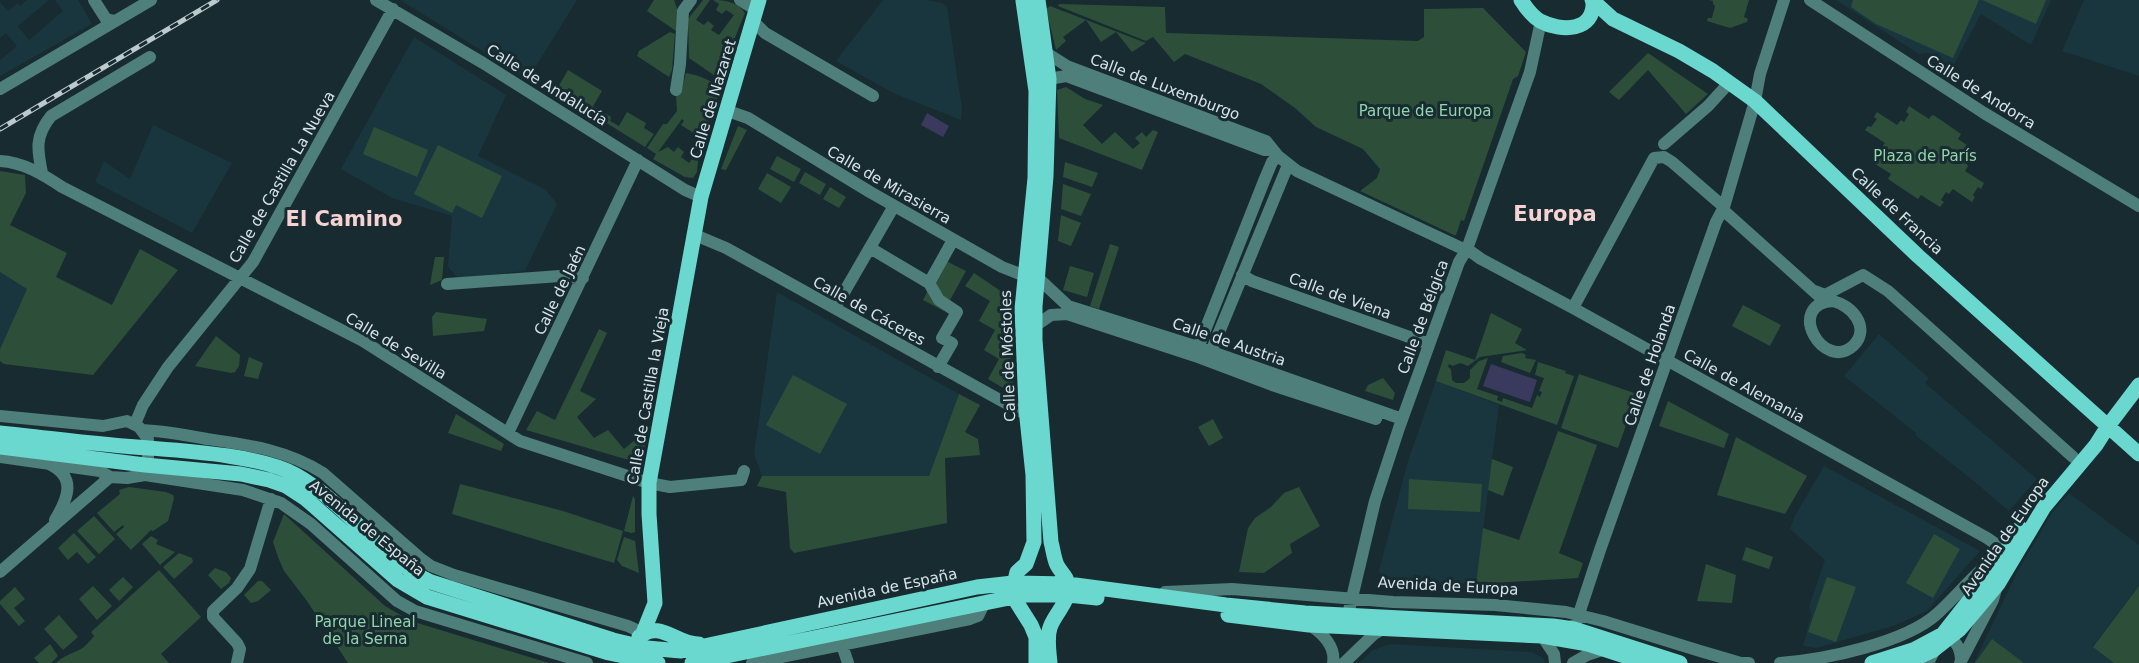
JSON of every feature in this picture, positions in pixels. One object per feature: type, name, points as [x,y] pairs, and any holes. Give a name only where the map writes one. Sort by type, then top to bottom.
[{"type":"main road","points":[[1022,0],[1029,0]]},
{"type":"main road","name":"Calle de Móstoles","points":[[1022,0],[1036,91],[1031,277],[1038,324],[1037,375],[1051,542],[1058,566],[1065,574],[1068,589]]},
{"type":"main road","name":"Calle de Móstoles","points":[[1016,597],[1017,572],[1026,564],[1034,542],[1033,475],[1027,416],[1022,309],[1031,277],[1046,176],[1049,79],[1038,0]]},
{"type":"main road","points":[[1521,0],[1528,12],[1541,21]]},
{"type":"main road","points":[[1590,19],[1593,8],[1592,0]]},
{"type":"main road","name":"Calle de Francia","points":[[1592,0],[1613,19],[1679,51],[1755,101],[1918,256],[2139,454]]},
{"type":"main road","name":"Calle de Nazaret","points":[[701,197],[757,10]]},
{"type":"main road","name":"Calle de Francia","points":[[1541,21],[1568,29],[1590,19],[1613,19]]},
{"type":"main road","name":"Calle de Castilla la Vieja","points":[[673,636],[655,603],[649,483],[701,197]]},
{"type":"main road","points":[[2108,426],[2139,385]]},
{"type":"main road","name":"Avenida de Europa","points":[[1905,663],[1930,657],[2006,551],[2036,502],[2073,457],[2108,426]]},
{"type":"main road","name":"Avenida de Europa","points":[[1872,663],[1947,636],[1998,584],[2044,507],[2096,445],[2108,426]]},
{"type":"main road","name":"Avenida de España","points":[[0,433],[98,464],[150,448],[245,459],[281,468],[312,485],[419,576],[442,586],[613,640],[658,663]]},
{"type":"main road","name":"Avenida de España","points":[[0,447],[98,464],[145,465],[241,474],[269,480],[286,486],[322,511],[398,580],[421,594],[498,620],[635,650],[680,657],[714,644],[976,587],[1016,597],[1034,616],[1046,616],[1058,611]]},
{"type":"main road","points":[[1026,564],[1048,561],[1058,566]]},
{"type":"main road","points":[[1050,663],[1050,628],[1064,604],[1068,589]]},
{"type":"main road","name":"Avenida de Europa","points":[[1068,589],[1137,593],[1383,629],[1542,636],[1573,634],[1680,663]]},
{"type":"main road","name":"Avenida de Europa","points":[[1068,589],[1309,626],[1346,622],[1553,626],[1605,649],[1646,663]]},
{"type":"main road","name":"Avenida de España","points":[[692,663],[986,602],[1068,589]]},
{"type":"main road","points":[[1016,597],[1031,624],[1035,637],[1036,663]]},
{"type":"main road","name":"Calle de Castilla la Vieja","points":[[635,650],[655,603]]},
{"type":"main road","name":"Avenida de España","points":[[635,650],[649,631],[662,630],[684,642],[714,644]]},
{"type":"main road","points":[[673,636],[680,657]]},
{"type":"street","points":[[94,0],[106,19],[114,21]]},
{"type":"street","points":[[0,89],[151,0]]},
{"type":"street","name":"Calle de Andalucía","points":[[376,0],[701,197]]},
{"type":"street","points":[[676,90],[684,11],[691,0]]},
{"type":"street","points":[[740,0],[757,10],[765,33],[873,96]]},
{"type":"street","name":"Calle de Holanda","points":[[1573,634],[1578,614],[1716,222],[1724,208],[1755,101],[1760,74],[1784,0]]},
{"type":"street","name":"Calle de Andorra","points":[[1809,0],[1984,113],[2139,206]]},
{"type":"street","name":"Calle de Castilla La Nueva","points":[[138,427],[143,405],[168,367],[253,262],[393,9]]},
{"type":"street","name":"Calle de Bélgica","points":[[1346,622],[1375,501],[1400,424],[1459,262],[1467,249],[1530,72],[1541,21]]},
{"type":"street","name":"Calle de Luxemburgo","points":[[1045,52],[1067,66],[1266,141],[1275,153],[1297,171],[1459,248],[1467,249]]},
{"type":"street","points":[[42,173],[38,143],[42,127],[51,116],[150,57]]},
{"type":"street","name":"Calle de Luxemburgo","points":[[1049,79],[1066,76],[1275,153]]},
{"type":"street","points":[[1664,144],[1708,106],[1729,82]]},
{"type":"street","name":"Calle de Mirasierra","points":[[728,111],[748,118],[894,206],[1002,267],[1031,277]]},
{"type":"street","points":[[1196,351],[1275,153]]},
{"type":"street","points":[[1573,308],[1654,158],[1664,157],[1724,208],[1815,291],[1823,302]]},
{"type":"street","name":"Calle de Jaén","points":[[508,433],[638,160]]},
{"type":"street","name":"Calle de Sevilla","points":[[0,161],[8,161],[42,173],[62,187],[363,341],[530,446],[649,483],[670,487],[741,480],[744,471]]},
{"type":"street","points":[[1209,356],[1288,165]]},
{"type":"street","points":[[835,308],[894,206]]},
{"type":"street","name":"Calle de Cáceres","points":[[694,235],[726,248],[1027,416]]},
{"type":"street","points":[[929,283],[953,240]]},
{"type":"street","points":[[870,248],[929,283],[939,300],[957,312],[942,338],[951,343],[938,367]]},
{"type":"street","name":"Calle de Alemania","points":[[1467,249],[1481,259],[1668,360],[1987,538],[2006,551]]},
{"type":"street","name":"Calle de Viena","points":[[1242,275],[1252,281],[1429,344]]},
{"type":"street","points":[[1815,291],[1825,295],[1863,275],[1888,291],[2073,457]]},
{"type":"street","points":[[447,284],[560,276],[583,278]]},
{"type":"street","name":"Calle de Austria","points":[[1031,277],[1068,306],[1400,424]]},
{"type":"street","points":[[1038,324],[1048,310],[1049,289]]},
{"type":"street","points":[[1823,302],[1842,303],[1855,314],[1860,322],[1861,331],[1852,347],[1834,352],[1815,338],[1811,331],[1811,315],[1823,302]]},
{"type":"street","name":"Calle de Austria","points":[[1038,324],[1051,315],[1067,314],[1196,351]]},
{"type":"street","points":[[0,417],[103,426],[127,421],[138,427],[148,439],[150,448],[145,465],[137,473],[127,478]]},
{"type":"street","points":[[0,572],[49,528],[98,464],[106,431],[116,423]]},
{"type":"street","name":"Avenida de España","points":[[138,427],[264,447],[304,461],[323,473],[431,566],[454,575],[628,626],[635,650]]},
{"type":"street","name":"Avenida de España","points":[[0,457],[44,462],[98,464],[127,478],[145,475],[243,490],[271,499],[295,512],[396,601],[415,611],[587,663]]},
{"type":"street","points":[[44,462],[57,468],[63,474],[67,481],[68,496]]},
{"type":"street","points":[[49,528],[68,496],[98,464]]},
{"type":"street","points":[[237,663],[240,650],[237,643],[213,617],[213,611],[237,588],[250,569],[271,499]]},
{"type":"street","name":"Avenida de Europa","points":[[1780,663],[1809,661],[1865,648],[1921,625],[1937,615],[1991,560],[2006,551]]},
{"type":"street","points":[[1961,662],[1993,600],[1998,584]]},
{"type":"street","name":"Avenida de Europa","points":[[1137,593],[1232,590],[1393,602],[1495,605],[1578,614],[1741,663],[1749,663]]},
{"type":"street","points":[[752,663],[970,619],[978,616],[986,602]]},
{"type":"street","points":[[628,626],[634,627],[638,624],[655,603]]},
{"type":"street","points":[[1309,626],[1320,631],[1332,648],[1335,660],[1333,663]]},
{"type":"street","points":[[1344,663],[1374,634],[1383,629]]},
{"type":"street","points":[[1542,636],[1554,654],[1555,663]]},
{"type":"street","points":[[1947,636],[1959,647],[1961,662]]},
{"type":"street","points":[[842,645],[848,663]]},
{"type":"street","points":[[1573,663],[1605,649]]},
{"type":"shaded area","points":[[27,0],[49,0],[18,26],[29,40],[63,11],[55,0],[78,0],[92,24],[0,76],[0,60],[17,46],[6,33],[0,38],[0,2],[8,11],[18,3],[20,6]]},
{"type":"shaded area","points":[[400,0],[577,0],[528,79]]},
{"type":"shaded area","points":[[883,0],[928,0],[942,3],[947,7],[962,109],[961,120],[893,93],[836,61]]},
{"type":"shaded area","points":[[1836,0],[2051,0],[2031,45],[1981,14],[1952,68],[1929,53],[1919,54]]},
{"type":"shaded area","points":[[2084,0],[2139,0],[2139,76],[2062,51]]},
{"type":"shaded area","points":[[414,37],[506,95],[478,156],[546,190],[557,204],[525,271],[458,278],[448,267],[452,216],[392,198],[341,169]]},
{"type":"shaded area","points":[[153,125],[232,163],[192,233],[95,182],[104,161],[130,179]]},
{"type":"shaded area","points":[[0,272],[27,289],[0,349]]},
{"type":"shaded area","points":[[777,292],[959,394],[929,476],[762,476],[754,454]]},
{"type":"shaded area","points":[[1879,334],[1929,378],[1925,383],[2037,479],[2009,511],[1844,376]]},
{"type":"shaded area","points":[[1436,381],[1499,405],[1476,584],[1385,580],[1379,571],[1408,461]]},
{"type":"shaded area","points":[[1824,466],[1980,551],[1927,611],[1893,626],[1816,648],[1803,646],[1811,616],[1809,606],[1825,560],[1790,529]]},
{"type":"shaded area","points":[[2069,493],[2139,545],[2139,586],[2093,646],[2114,663],[1974,663],[2017,572],[2053,511]]},
{"type":"shaded area","points":[[1390,644],[1532,652],[1543,658],[1545,663],[1359,663],[1373,650]]},
{"type":"green space","points":[[654,0],[674,0],[678,12],[676,31],[647,11]]},
{"type":"green space","points":[[703,0],[710,0],[696,20],[704,25],[708,21],[714,26],[711,30],[719,35],[734,15],[726,10],[722,14],[716,10],[719,4],[713,0],[731,2],[745,13],[730,52],[727,76],[721,80],[689,58],[688,19]]},
{"type":"green space","points":[[1709,0],[1749,0],[1744,17],[1748,19],[1747,22],[1730,28],[1707,21],[1708,18],[1712,18],[1715,6],[1713,1]]},
{"type":"green space","points":[[1853,0],[1979,0],[1953,58],[1876,24],[1851,7]]},
{"type":"green space","points":[[1982,0],[2046,0],[2036,24]]},
{"type":"green space","name":"Parque de Europa","points":[[1059,4],[1165,7],[1166,33],[1418,41],[1424,37],[1424,9],[1483,8],[1526,52],[1518,76],[1513,79],[1464,221],[1461,220],[1456,235],[1454,235],[1360,191],[1377,178],[1380,169],[1363,149],[1316,127],[1295,108],[1261,84],[1185,54],[1174,62],[1153,37],[1146,41],[1058,6]]},
{"type":"green space","points":[[1050,6],[1146,43],[1132,52],[1116,32],[1101,42],[1086,20],[1063,37],[1066,41],[1056,50],[1046,9]]},
{"type":"green space","points":[[670,32],[675,34],[672,70],[669,77],[637,56],[639,51]]},
{"type":"green space","points":[[1648,53],[1708,94],[1686,114],[1648,70],[1619,100],[1609,92]]},
{"type":"green space","points":[[568,70],[602,91],[593,106],[611,117],[610,121],[619,126],[627,112],[646,123],[644,128],[654,134],[645,147],[557,89]]},
{"type":"green space","points":[[686,73],[704,78],[720,89],[703,139],[681,125],[684,121],[682,119],[658,152],[668,147],[674,152],[678,147],[684,152],[681,157],[689,163],[699,150],[697,172],[693,178],[685,177],[653,159],[656,154],[647,148],[663,124],[667,124],[677,111],[676,96],[681,92]]},
{"type":"green space","points":[[1066,87],[1085,99],[1103,105],[1083,125],[1102,144],[1115,132],[1133,149],[1140,143],[1135,138],[1142,132],[1146,137],[1153,130],[1158,132],[1142,170],[1059,138],[1057,90]]},
{"type":"green space","name":"Plaza de París","points":[[1909,106],[1929,119],[1932,115],[1935,116],[1961,134],[1958,139],[1977,152],[1966,163],[1968,166],[1965,171],[1984,183],[1981,189],[1978,187],[1972,202],[1953,189],[1949,194],[1946,192],[1941,200],[1944,202],[1940,207],[1921,195],[1918,199],[1888,179],[1891,174],[1872,162],[1884,151],[1881,148],[1885,143],[1865,130],[1868,126],[1871,127],[1877,119],[1874,117],[1877,112],[1897,125],[1901,120],[1904,122],[1909,114],[1906,112]]},
{"type":"green space","points":[[738,126],[747,130],[726,170],[721,169]]},
{"type":"green space","points":[[374,127],[428,150],[417,177],[363,154]]},
{"type":"green space","points":[[438,145],[502,176],[482,218],[456,205],[452,213],[414,194]]},
{"type":"green space","points":[[777,156],[801,169],[794,182],[770,169]]},
{"type":"green space","points":[[1065,162],[1098,173],[1092,187],[1063,177]]},
{"type":"green space","points":[[0,171],[25,175],[26,193],[10,225],[67,253],[56,277],[112,305],[140,249],[178,270],[93,375],[4,364],[0,361],[0,349],[27,289],[0,272]]},
{"type":"green space","points":[[805,172],[826,184],[820,195],[799,183]]},
{"type":"green space","points":[[767,173],[791,187],[781,203],[758,189]]},
{"type":"green space","points":[[1063,184],[1091,194],[1081,216],[1061,209]]},
{"type":"green space","points":[[830,187],[846,197],[839,208],[823,199]]},
{"type":"green space","points":[[1061,215],[1081,223],[1071,246],[1058,241]]},
{"type":"green space","points":[[1110,244],[1119,247],[1099,309],[1090,306]]},
{"type":"green space","points":[[435,257],[444,257],[442,280],[430,285]]},
{"type":"green space","points":[[944,260],[966,271],[944,311],[923,300]]},
{"type":"green space","points":[[1070,266],[1094,273],[1087,297],[1063,290]]},
{"type":"green space","points":[[974,273],[1005,294],[1013,386],[1010,392],[988,379],[999,359],[984,350],[995,330],[979,321],[990,301],[965,286]]},
{"type":"green space","points":[[1743,305],[1781,325],[1770,346],[1732,326]]},
{"type":"green space","points":[[436,312],[487,319],[484,331],[433,336],[432,317]]},
{"type":"green space","points":[[1491,313],[1522,329],[1515,343],[1527,350],[1480,357],[1468,366],[1460,363],[1453,366],[1449,364],[1452,380],[1456,383],[1464,383],[1470,378],[1470,370],[1479,361],[1488,358],[1477,389],[1498,396],[1497,400],[1502,402],[1503,398],[1532,408],[1537,395],[1540,397],[1542,392],[1539,391],[1544,378],[1535,375],[1538,362],[1566,371],[1565,373],[1574,376],[1557,425],[1436,381],[1446,350],[1475,360]]},
{"type":"green space","points":[[599,329],[607,333],[580,391],[596,399],[577,417],[594,438],[608,430],[624,449],[651,427],[639,463],[526,430],[537,411],[555,420]]},
{"type":"green space","points":[[216,336],[240,355],[239,366],[235,372],[195,366]]},
{"type":"green space","points":[[1522,353],[1526,355],[1525,358],[1536,360],[1530,373],[1501,362],[1503,356]]},
{"type":"green space","points":[[249,357],[263,363],[258,379],[244,376]]},
{"type":"green space","points":[[1579,374],[1637,394],[1618,448],[1561,428]]},
{"type":"green space","points":[[793,375],[847,404],[820,454],[766,425]]},
{"type":"green space","points":[[1383,378],[1395,393],[1393,400],[1365,391],[1368,385]]},
{"type":"green space","points":[[959,394],[980,405],[965,432],[978,439],[980,455],[945,458],[947,523],[794,553],[790,548],[786,492],[757,486],[762,476],[929,476]]},
{"type":"green space","points":[[1668,401],[1729,434],[1724,448],[1659,426]]},
{"type":"green space","points":[[456,414],[504,444],[501,451],[448,433]]},
{"type":"green space","points":[[1213,419],[1223,438],[1209,446],[1198,427]]},
{"type":"green space","points":[[1558,431],[1597,445],[1559,553],[1583,563],[1578,578],[1476,584],[1483,528],[1519,540]]},
{"type":"green space","points":[[1736,437],[1807,476],[1785,514],[1717,495]]},
{"type":"green space","points":[[1492,459],[1513,467],[1503,496],[1488,490]]},
{"type":"green space","points":[[1409,479],[1482,484],[1480,512],[1408,509]]},
{"type":"green space","points":[[460,484],[563,511],[623,531],[614,563],[452,514]]},
{"type":"green space","points":[[129,487],[166,492],[174,498],[168,521],[153,531],[151,530],[131,550],[116,534],[124,527],[123,525],[114,532],[97,513],[120,494],[119,490]]},
{"type":"green space","points":[[1299,487],[1320,526],[1290,544],[1292,553],[1264,573],[1239,572],[1248,528],[1255,518],[1271,507],[1284,493]]},
{"type":"green space","points":[[633,496],[635,499],[635,532],[631,533],[624,531]]},
{"type":"green space","name":"Parque Lineal de la Serna","points":[[284,514],[385,606],[411,621],[549,663],[348,663],[284,571],[273,542]]},
{"type":"green space","points":[[94,516],[115,539],[99,554],[77,531]]},
{"type":"green space","points":[[74,533],[96,557],[88,564],[77,552],[68,560],[58,548]]},
{"type":"green space","points":[[1934,534],[1960,549],[1933,598],[1906,583]]},
{"type":"green space","points":[[151,536],[158,540],[156,544],[175,552],[160,565],[142,544]]},
{"type":"green space","points":[[624,537],[635,541],[639,573],[622,566],[617,560]]},
{"type":"green space","points":[[1746,547],[1773,557],[1769,569],[1742,560]]},
{"type":"green space","points":[[179,553],[192,558],[193,562],[174,579],[163,567]]},
{"type":"green space","points":[[1706,564],[1736,575],[1732,603],[1697,601]]},
{"type":"green space","points":[[215,568],[226,572],[231,578],[229,583],[221,589],[208,575]]},
{"type":"green space","points":[[159,570],[201,617],[161,654],[169,663],[56,663],[85,646],[94,636],[91,632]]},
{"type":"green space","points":[[123,577],[133,587],[119,601],[109,590]]},
{"type":"green space","points":[[1827,577],[1856,587],[1836,642],[1808,632]]},
{"type":"green space","points":[[258,581],[262,581],[271,590],[258,601],[251,603],[244,595]]},
{"type":"green space","points":[[93,586],[112,606],[97,620],[79,599]]},
{"type":"green space","points":[[2139,586],[2139,663],[2114,663],[2093,647]]},
{"type":"green space","points":[[15,587],[25,599],[14,608],[25,621],[19,626],[0,604],[0,601]]},
{"type":"green space","points":[[59,615],[78,637],[63,650],[44,629]]},
{"type":"green space","points":[[1992,639],[2024,663],[1975,663]]},
{"type":"green space","points":[[50,644],[58,656],[51,663],[39,663],[34,658]]},
{"type":"water","points":[[927,113],[949,126],[943,137],[921,125]]},
{"type":"water","points":[[1491,364],[1537,380],[1530,402],[1483,386]]},
{"type":"railway","points":[[0,129],[217,0]]},
{"type":"district","name":"Europa","points":[[1555,214]]},
{"type":"district","name":"El Camino","points":[[344,219]]}]
